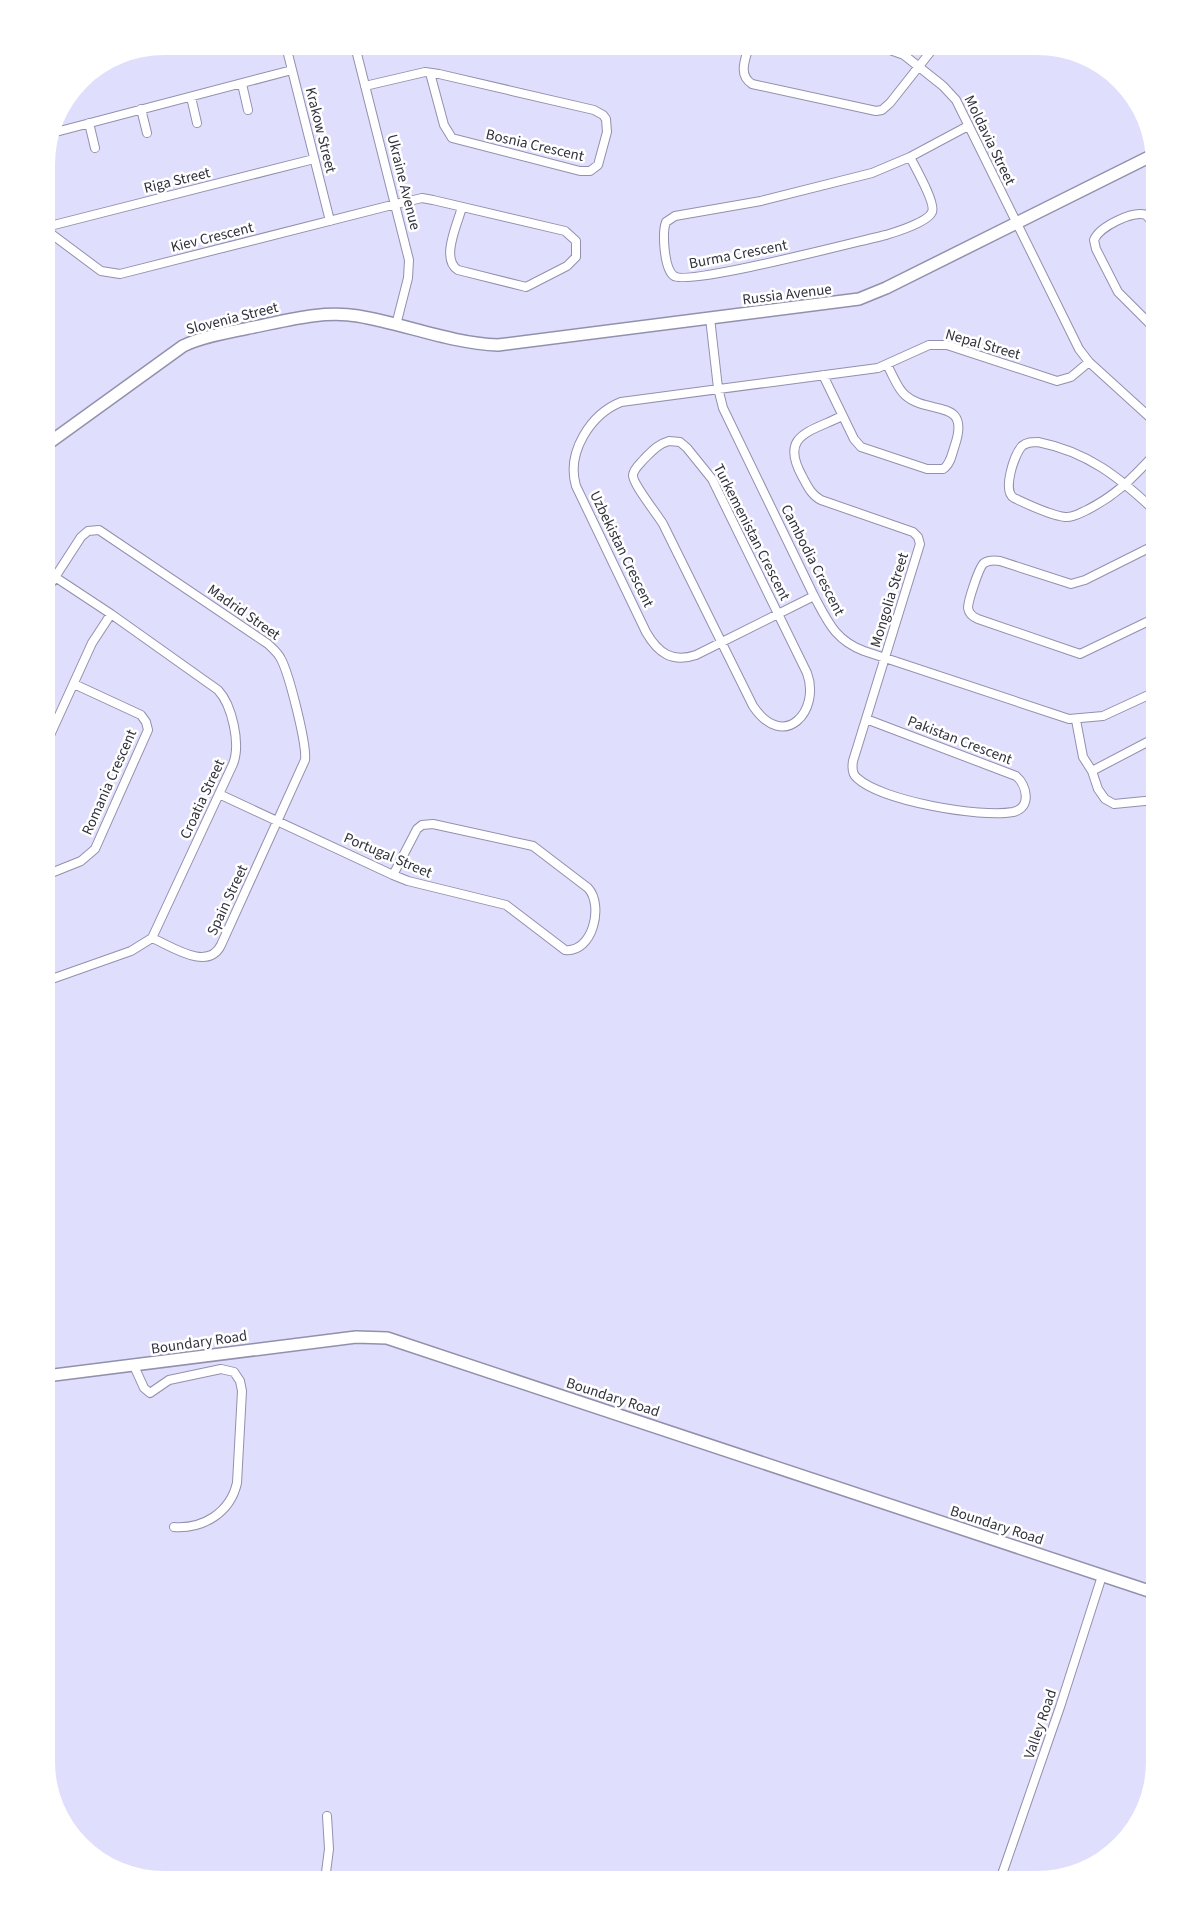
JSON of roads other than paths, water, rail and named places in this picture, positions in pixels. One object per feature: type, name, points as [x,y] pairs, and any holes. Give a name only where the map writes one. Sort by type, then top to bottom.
[{"type":"street","name":"Krakow Street","points":[[288,55],[330,221]]},
{"type":"street","name":"Ukraine Avenue","points":[[357,55],[396,204],[409,265],[396,325]]},
{"type":"street","points":[[747,55],[743,72],[746,79],[752,84],[871,111],[885,108],[928,55]]},
{"type":"street","name":"Moldavia Street","points":[[904,55],[951,93],[1016,223]]},
{"type":"street","points":[[61,130],[292,70]]},
{"type":"street","name":"Bosnia Crescent","points":[[365,86],[416,72],[430,73],[599,112],[606,120],[608,127],[598,165],[590,171],[580,172],[452,138],[444,125],[430,73]]},
{"type":"street","points":[[242,84],[248,110]]},
{"type":"street","points":[[191,97],[197,123]]},
{"type":"street","points":[[142,109],[147,133]]},
{"type":"street","points":[[89,123],[96,148]]},
{"type":"street","name":"Burma Crescent","points":[[910,157],[932,202],[933,210],[930,216],[908,227],[886,235],[736,270],[683,279],[674,276],[669,271],[663,233],[666,222],[674,216],[761,201],[872,174],[910,157],[968,126]]},
{"type":"street","name":"Riga Street","points":[[55,226],[314,159]]},
{"type":"street","name":"Russia Avenue","points":[[396,325],[475,343],[505,345],[842,302],[866,296],[1146,159]]},
{"type":"street","name":"Kiev Crescent","points":[[55,235],[97,268],[115,274],[424,198],[565,231],[571,234],[576,241],[576,257],[567,266],[526,287],[458,270],[452,265],[450,256],[462,207]]},
{"type":"street","points":[[1146,215],[1133,215],[1099,232],[1094,243],[1121,296],[1146,320]]},
{"type":"street","points":[[1016,223],[1076,343],[1089,362],[1146,414]]},
{"type":"street","name":"Slovenia Street","points":[[55,438],[169,354],[199,340],[323,314],[358,316],[396,325]]},
{"type":"street","name":"Cambodia Crescent","points":[[710,318],[718,388],[727,417],[814,596],[828,622],[842,640],[855,648],[1060,717],[1076,720],[1110,714],[1146,696]]},
{"type":"street","name":"Nepal Street","points":[[718,388],[887,365],[925,346],[940,344],[1057,381],[1072,377],[1089,362]]},
{"type":"street","points":[[823,375],[854,439],[865,450],[933,470],[946,466],[959,433],[958,418],[949,412],[909,398],[902,392],[887,365]]},
{"type":"street","name":"Uzbekistan Crescent","points":[[718,388],[634,399],[610,406],[587,430],[576,454],[573,470],[579,493],[652,641],[665,654],[679,659],[696,654],[814,596]]},
{"type":"street","name":"Mongolia Street","points":[[842,416],[796,441],[793,448],[793,457],[809,490],[817,498],[907,529],[918,537],[920,549],[885,658]]},
{"type":"street","name":"Turkemenistan Crescent","points":[[673,440],[680,442],[703,466],[722,498],[810,682],[810,695],[802,716],[791,725],[776,726],[767,722],[759,714],[722,642],[658,516],[635,483],[633,475],[636,468],[664,442],[673,440]]},
{"type":"street","points":[[1146,464],[1127,484],[1106,500],[1066,517],[1014,498],[1009,494],[1008,487],[1021,448],[1027,443],[1034,442],[1091,460],[1127,484],[1146,502]]},
{"type":"street","name":"Madrid Street","points":[[55,577],[81,537],[95,529],[118,541],[268,644],[278,655],[285,668],[306,754],[304,765],[278,821]]},
{"type":"street","points":[[1146,550],[1093,576],[1071,584],[1000,561],[990,561],[984,564],[979,571],[968,608],[971,615],[978,619],[1080,654],[1146,622]]},
{"type":"street","name":"Croatia Street","points":[[55,577],[211,683],[223,695],[237,748],[233,764],[152,938]]},
{"type":"street","points":[[55,725],[92,643],[111,614]]},
{"type":"street","name":"Pakistan Crescent","points":[[866,719],[1016,776],[1025,786],[1026,796],[1024,805],[1014,812],[958,811],[889,794],[866,784],[856,776],[852,765],[866,719],[885,658]]},
{"type":"street","name":"Romania Crescent","points":[[55,872],[77,864],[92,853],[148,730],[146,722],[140,715],[74,684]]},
{"type":"street","points":[[1076,720],[1082,757],[1092,771],[1098,789],[1110,803],[1120,804],[1146,801]]},
{"type":"street","points":[[1092,771],[1146,743]]},
{"type":"street","name":"Portugal Street","points":[[220,794],[393,875],[438,890],[503,904],[561,947],[570,950],[583,946],[587,941],[596,908],[594,896],[580,882],[533,846],[433,824],[425,824],[414,833],[393,875]]},
{"type":"street","name":"Spain Street","points":[[152,938],[201,958],[216,953],[278,821]]},
{"type":"street","points":[[55,978],[131,951],[152,938]]},
{"type":"street","name":"Boundary Road","points":[[55,1375],[356,1337],[387,1338],[1146,1590]]},
{"type":"street","points":[[134,1366],[144,1388],[150,1393],[169,1380],[221,1369],[234,1372],[240,1381],[242,1391],[238,1474],[234,1493],[209,1522],[192,1527],[174,1527]]},
{"type":"street","name":"Valley Road","points":[[1003,1871],[1060,1707],[1102,1576]]},
{"type":"street","points":[[326,1871],[329,1849],[327,1816]]}]
